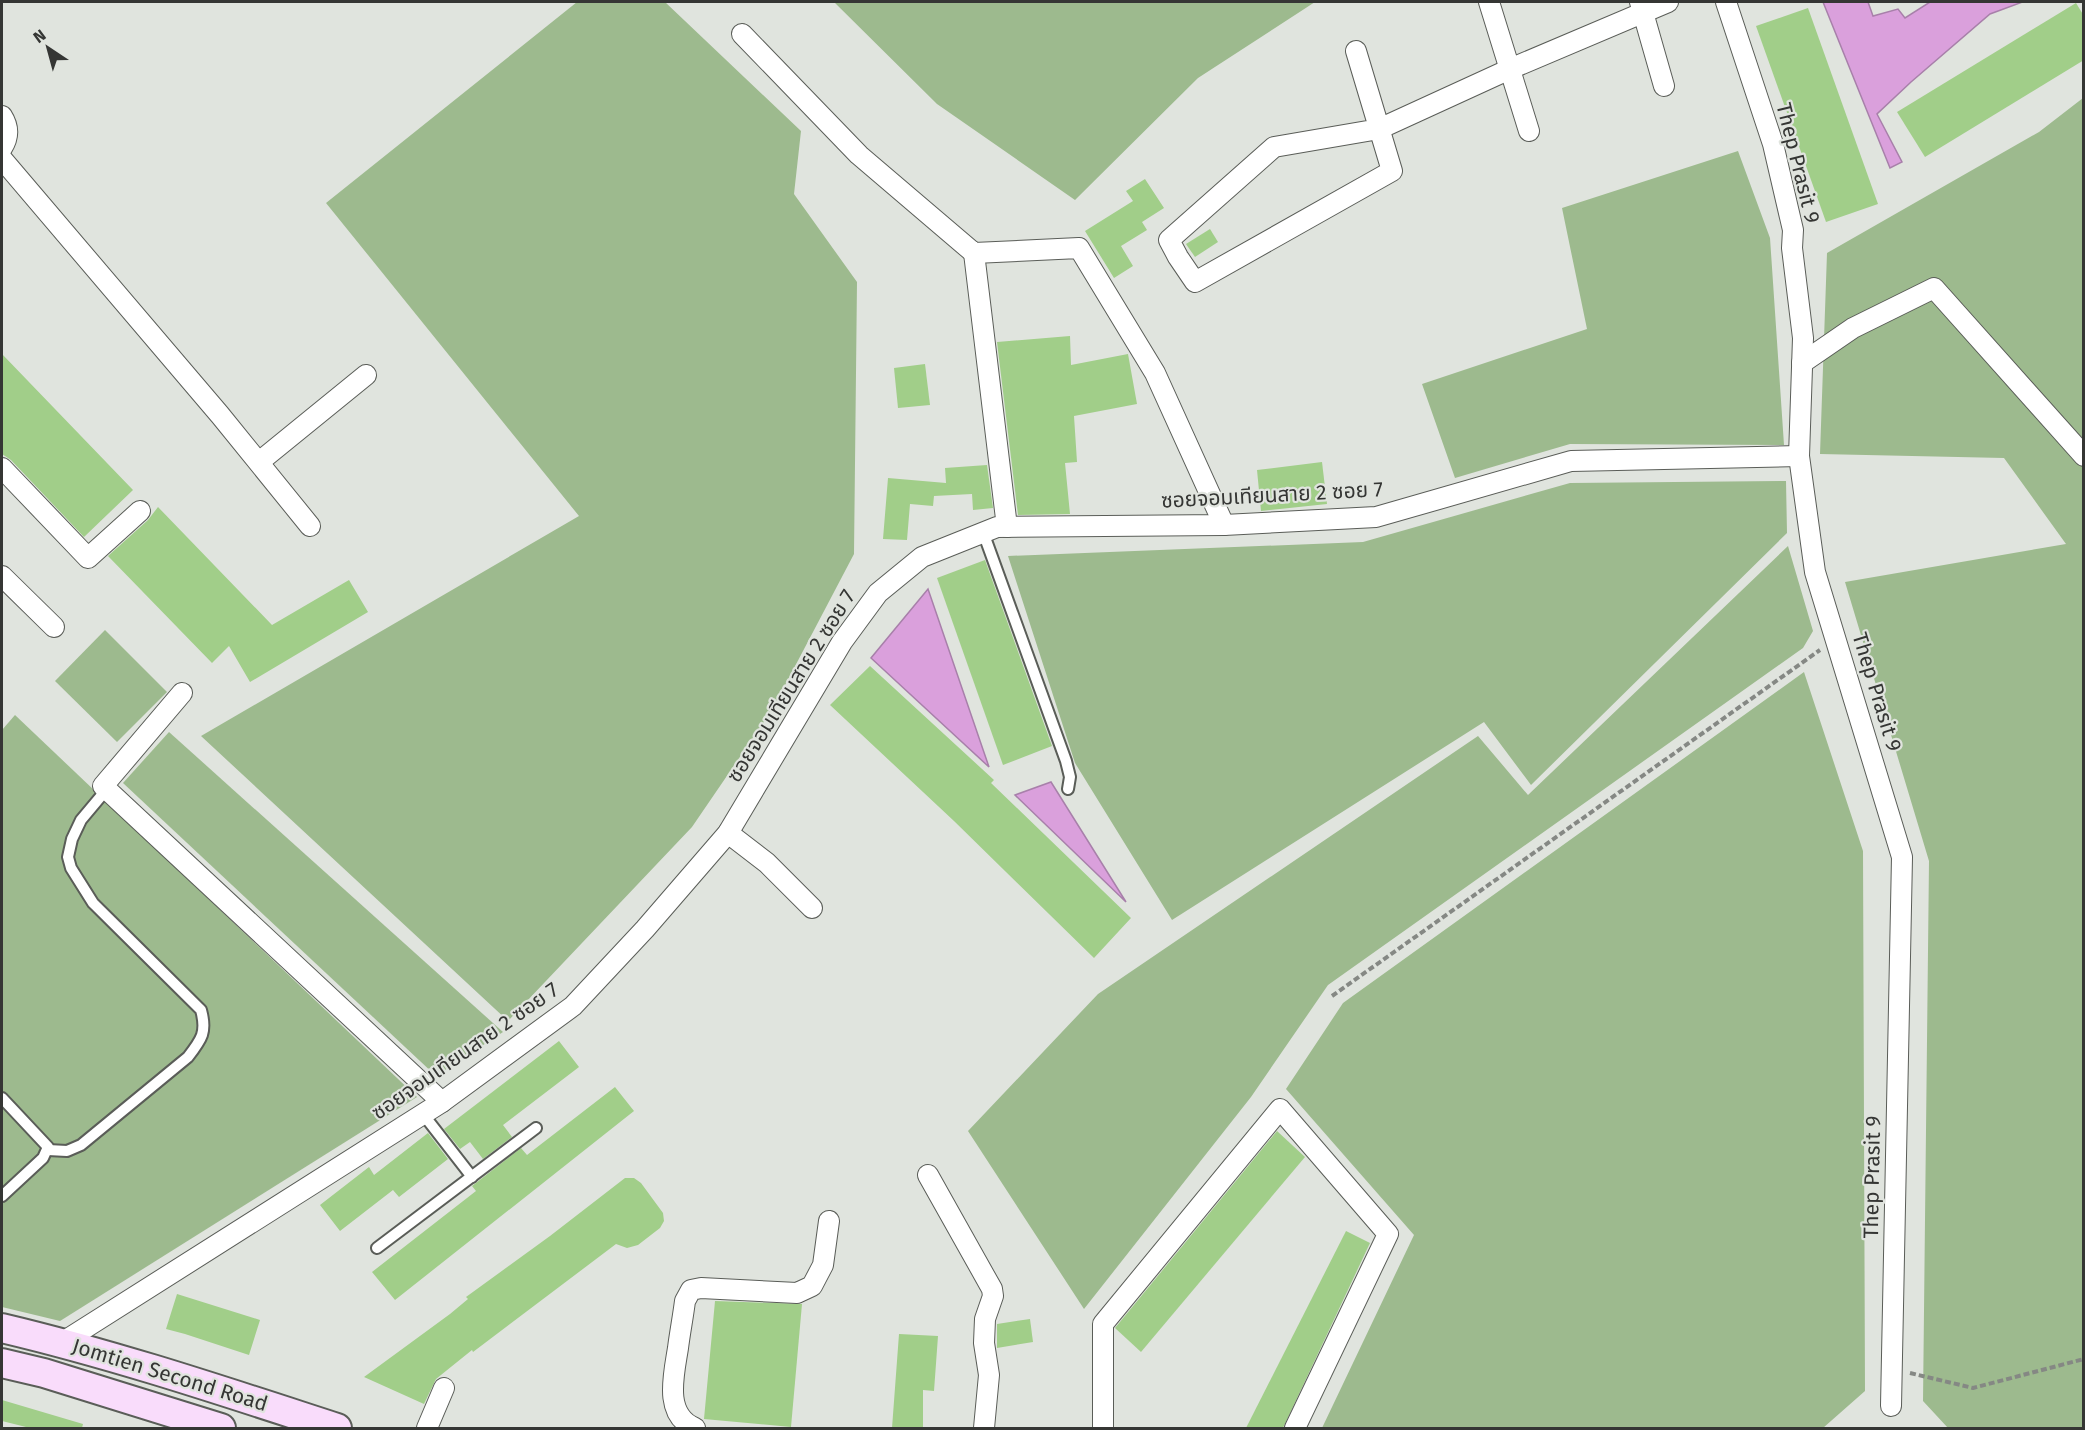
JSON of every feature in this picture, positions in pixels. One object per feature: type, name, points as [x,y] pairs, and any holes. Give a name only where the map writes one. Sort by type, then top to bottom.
[{"type":"main road","name":"Jomtien Second Road","points":[[2,1328],[63,1342],[197,1382],[338,1428]]},
{"type":"main road","name":"Jomtien Second Road","points":[[2,1363],[44,1373],[221,1428]]},
{"type":"street","points":[[1489,2],[1528,131]]},
{"type":"street","points":[[1356,51],[1379,129],[1392,171],[1195,282],[1169,240],[1274,147],[1379,129],[1641,7],[1668,2]]},
{"type":"street","name":"Thep Prasit 9","points":[[1726,2],[1773,144],[1793,230],[1792,248],[1803,338],[1799,456],[1815,572],[1902,857],[1891,1406]]},
{"type":"street","points":[[1641,7],[1664,86]]},
{"type":"street","points":[[742,34],[859,155],[974,253],[1007,527]]},
{"type":"street","points":[[2,116],[8,132],[2,148]]},
{"type":"street","points":[[2,159],[259,462],[310,526]]},
{"type":"street","points":[[974,253],[1079,248],[1155,373],[1224,525]]},
{"type":"street","points":[[1802,363],[1853,328],[1934,288],[2084,456]]},
{"type":"street","points":[[259,462],[366,375]]},
{"type":"street","name":"ซอยจอมเทียนสาย 2 ซอย 7","points":[[63,1342],[442,1102],[573,1006],[645,929],[728,833],[842,642],[878,593],[922,557],[997,527],[1224,525],[1376,518],[1570,461],[1799,456]]},
{"type":"street","points":[[2,468],[88,558],[140,511]]},
{"type":"street","points":[[2,576],[54,627]]},
{"type":"street","points":[[182,693],[103,786],[442,1102]]},
{"type":"street","points":[[728,833],[767,863],[812,908]]},
{"type":"street","points":[[1103,1428],[1103,1324],[1280,1109],[1388,1234],[1295,1428]]},
{"type":"street","points":[[928,1175],[992,1289],[993,1296],[985,1319],[984,1343],[989,1375],[984,1428]]},
{"type":"street","points":[[695,1428],[686,1425],[676,1409],[672,1387],[685,1301],[691,1290],[702,1288],[797,1293],[812,1286],[823,1264],[829,1221]]},
{"type":"street","points":[[427,1428],[444,1388]]},
{"type":"lane","points":[[983,532],[1066,761],[1070,777],[1068,789]]},
{"type":"lane","points":[[48,1150],[67,1151],[81,1145],[188,1057],[205,1030],[201,1010],[93,903],[71,868],[68,857],[72,839],[81,819],[107,789]]},
{"type":"lane","points":[[2,1098],[47,1144],[48,1150],[43,1158],[2,1196]]},
{"type":"lane","points":[[423,1114],[472,1177]]},
{"type":"lane","points":[[377,1248],[536,1128]]},
{"type":"path","points":[[1332,996],[1835,639]]},
{"type":"path","points":[[1892,1369],[1973,1388],[2084,1359]]},
{"type":"green space","points":[[577,2],[665,2],[801,131],[794,194],[857,282],[854,554],[772,710],[692,827],[508,1021],[201,736],[579,516],[326,203]]},
{"type":"green space","points":[[834,2],[1315,2],[1198,78],[1075,200],[937,104]]},
{"type":"green space","points":[[2083,98],[2083,1428],[1948,1428],[1923,1401],[1929,861],[1845,582],[2066,544],[2004,458],[1820,454],[1827,253],[2039,132]]},
{"type":"green space","points":[[1738,151],[1770,238],[1784,445],[1570,444],[1455,478],[1422,384],[1587,329],[1562,208]]},
{"type":"green space","points":[[1786,481],[1787,533],[1531,785],[1484,722],[1172,920],[1075,763],[1008,556],[1363,542],[1570,483]]},
{"type":"green space","points":[[1788,546],[1813,631],[1803,648],[1328,985],[1251,1097],[1084,1309],[968,1131],[1098,994],[1478,736],[1528,795]]},
{"type":"green space","points":[[105,630],[167,692],[117,742],[55,681]]},
{"type":"green space","points":[[1804,672],[1863,851],[1865,1391],[1823,1428],[1322,1428],[1414,1235],[1286,1089],[1343,1003]]},
{"type":"green space","points":[[15,715],[417,1097],[60,1321],[2,1307],[2,730]]},
{"type":"green space","points":[[169,732],[503,1032],[436,1076],[123,783]]},
{"type":"shaded area","points":[[1823,2],[1868,2],[1873,16],[1898,9],[1905,18],[1930,2],[2020,3],[1990,14],[1877,114],[1902,162],[1890,168]]},
{"type":"shaded area","points":[[928,589],[989,767],[871,658]]},
{"type":"shaded area","points":[[1051,782],[1126,902],[1015,795]]},
{"type":"building","points":[[2076,3],[2084,16],[2084,60],[1925,157],[1897,112]]},
{"type":"building","points":[[1808,8],[1878,204],[1826,222],[1756,26]]},
{"type":"building","points":[[1145,179],[1164,208],[1142,222],[1147,230],[1121,246],[1133,266],[1114,278],[1085,231],[1133,201],[1126,191]]},
{"type":"building","points":[[1210,229],[1218,242],[1195,257],[1186,244]]},
{"type":"building","points":[[1070,336],[1071,365],[1128,354],[1137,404],[1074,416],[1077,462],[1065,463],[1070,514],[1018,515],[997,342]]},
{"type":"building","points":[[2,354],[133,490],[84,537],[11,460],[2,454]]},
{"type":"building","points":[[925,364],[930,405],[898,408],[894,368]]},
{"type":"building","points":[[1322,462],[1327,504],[1261,511],[1257,470]]},
{"type":"building","points":[[987,465],[993,508],[973,510],[972,494],[934,496],[933,506],[910,504],[907,540],[883,539],[888,478],[946,483],[945,468]]},
{"type":"building","points":[[158,507],[272,625],[349,580],[368,612],[250,682],[229,646],[212,663],[108,556],[148,520]]},
{"type":"building","points":[[985,560],[1052,746],[1003,765],[937,578]]},
{"type":"building","points":[[870,666],[994,780],[991,783],[1131,918],[1094,958],[954,821],[830,705]]},
{"type":"building","points":[[559,1041],[579,1067],[503,1125],[512,1137],[483,1159],[470,1142],[460,1149],[444,1129]]},
{"type":"building","points":[[615,1087],[634,1111],[395,1300],[372,1272],[476,1191],[472,1186],[521,1148],[527,1155]]},
{"type":"building","points":[[1277,1131],[1305,1157],[1141,1352],[1115,1328]]},
{"type":"building","points":[[428,1133],[448,1159],[399,1197],[393,1190],[340,1231],[320,1205],[369,1167],[374,1175]]},
{"type":"building","points":[[625,1178],[634,1178],[641,1183],[663,1213],[664,1221],[660,1228],[638,1245],[627,1248],[616,1244],[473,1352],[472,1350],[436,1379],[424,1404],[364,1377],[450,1314],[468,1299],[466,1297]]},
{"type":"building","points":[[1346,1231],[1370,1243],[1283,1428],[1246,1428]]},
{"type":"building","points":[[177,1294],[260,1320],[249,1355],[166,1329]]},
{"type":"building","points":[[715,1301],[802,1304],[791,1427],[704,1419]]},
{"type":"building","points":[[1030,1319],[1033,1342],[997,1348],[997,1324]]},
{"type":"building","points":[[899,1334],[938,1336],[934,1391],[923,1390],[923,1428],[892,1428]]},
{"type":"building","points":[[2,1400],[83,1424],[82,1428],[30,1428],[2,1421]]}]
